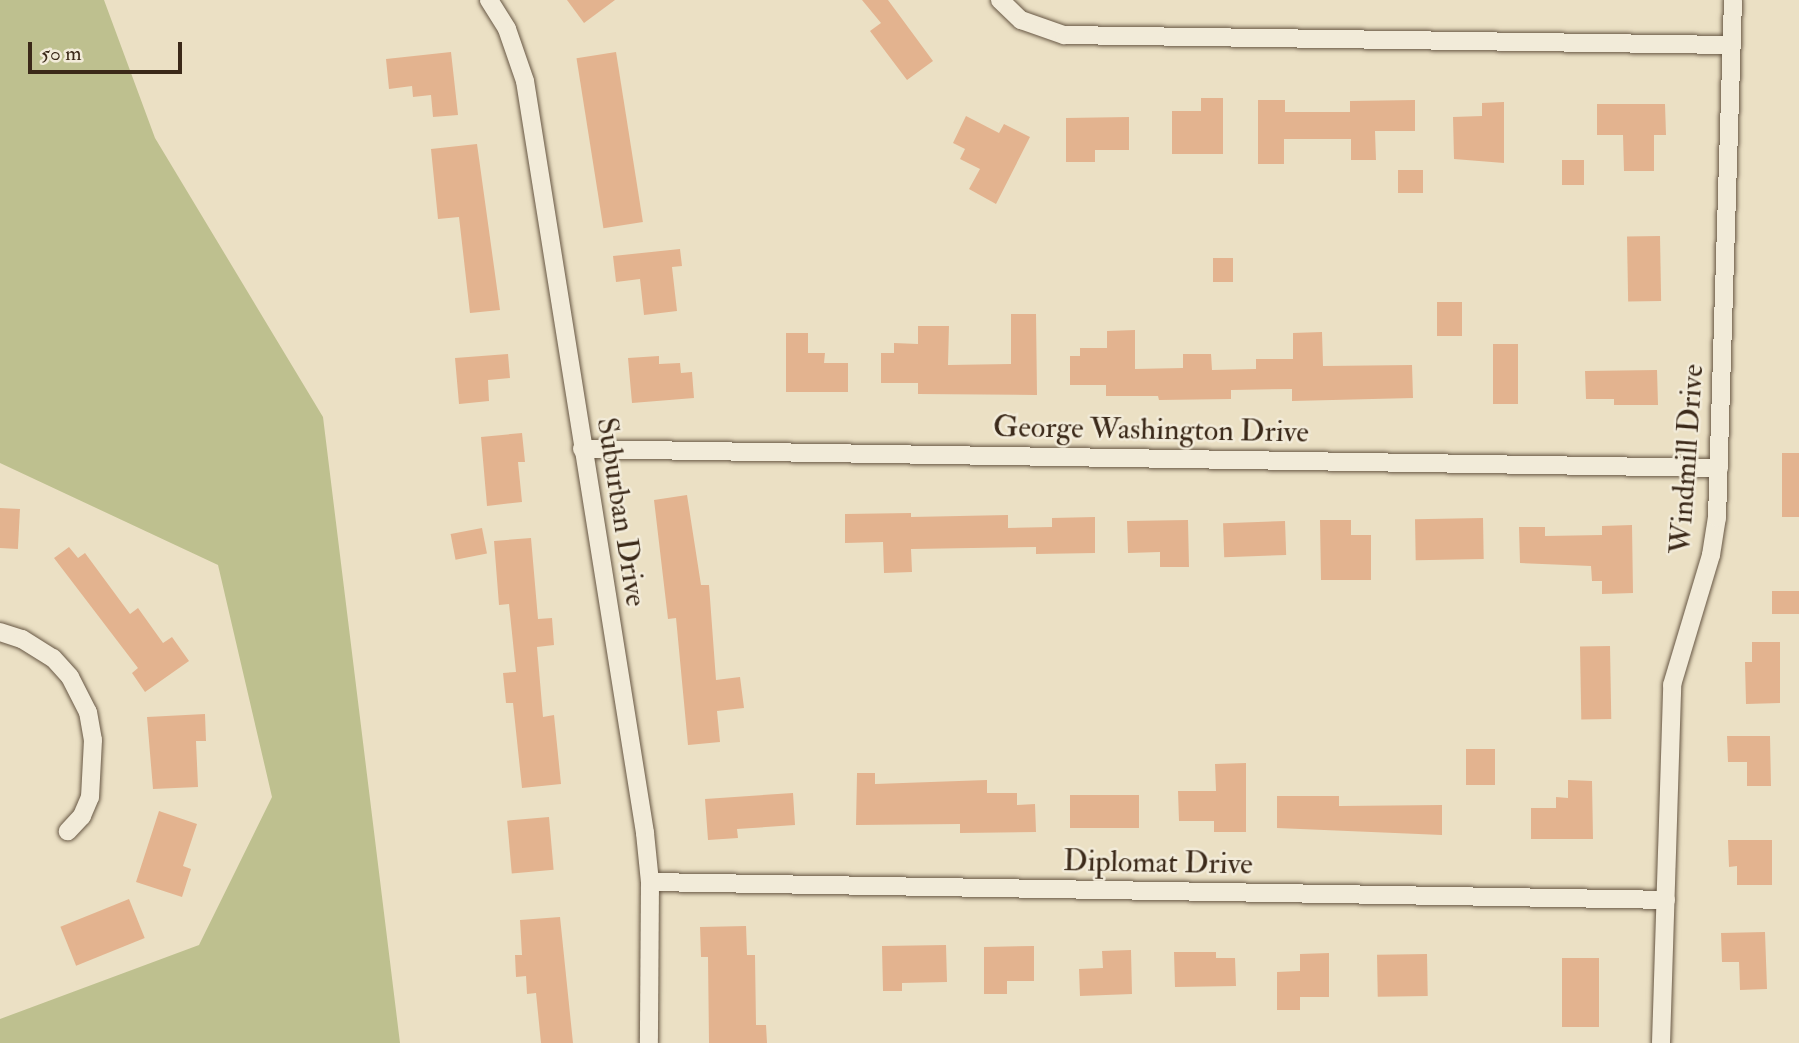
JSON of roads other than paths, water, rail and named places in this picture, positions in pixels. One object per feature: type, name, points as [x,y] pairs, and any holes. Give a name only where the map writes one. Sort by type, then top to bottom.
[{"type":"street","name":"Suburban Drive","points":[[489,0],[508,29],[525,81],[650,882],[649,1043]]},
{"type":"street","points":[[1000,0],[1021,20],[1063,35],[1732,46]]},
{"type":"street","name":"Windmill Drive","points":[[1661,1043],[1672,685],[1712,555],[1719,468],[1733,0]]},
{"type":"street","name":"George Washington Drive","points":[[582,449],[1719,468]]},
{"type":"street","points":[[0,632],[22,639],[53,658],[71,677],[88,712],[93,740],[90,797],[82,816],[68,831]]},
{"type":"street","name":"Diplomat Drive","points":[[650,882],[1666,900]]}]
